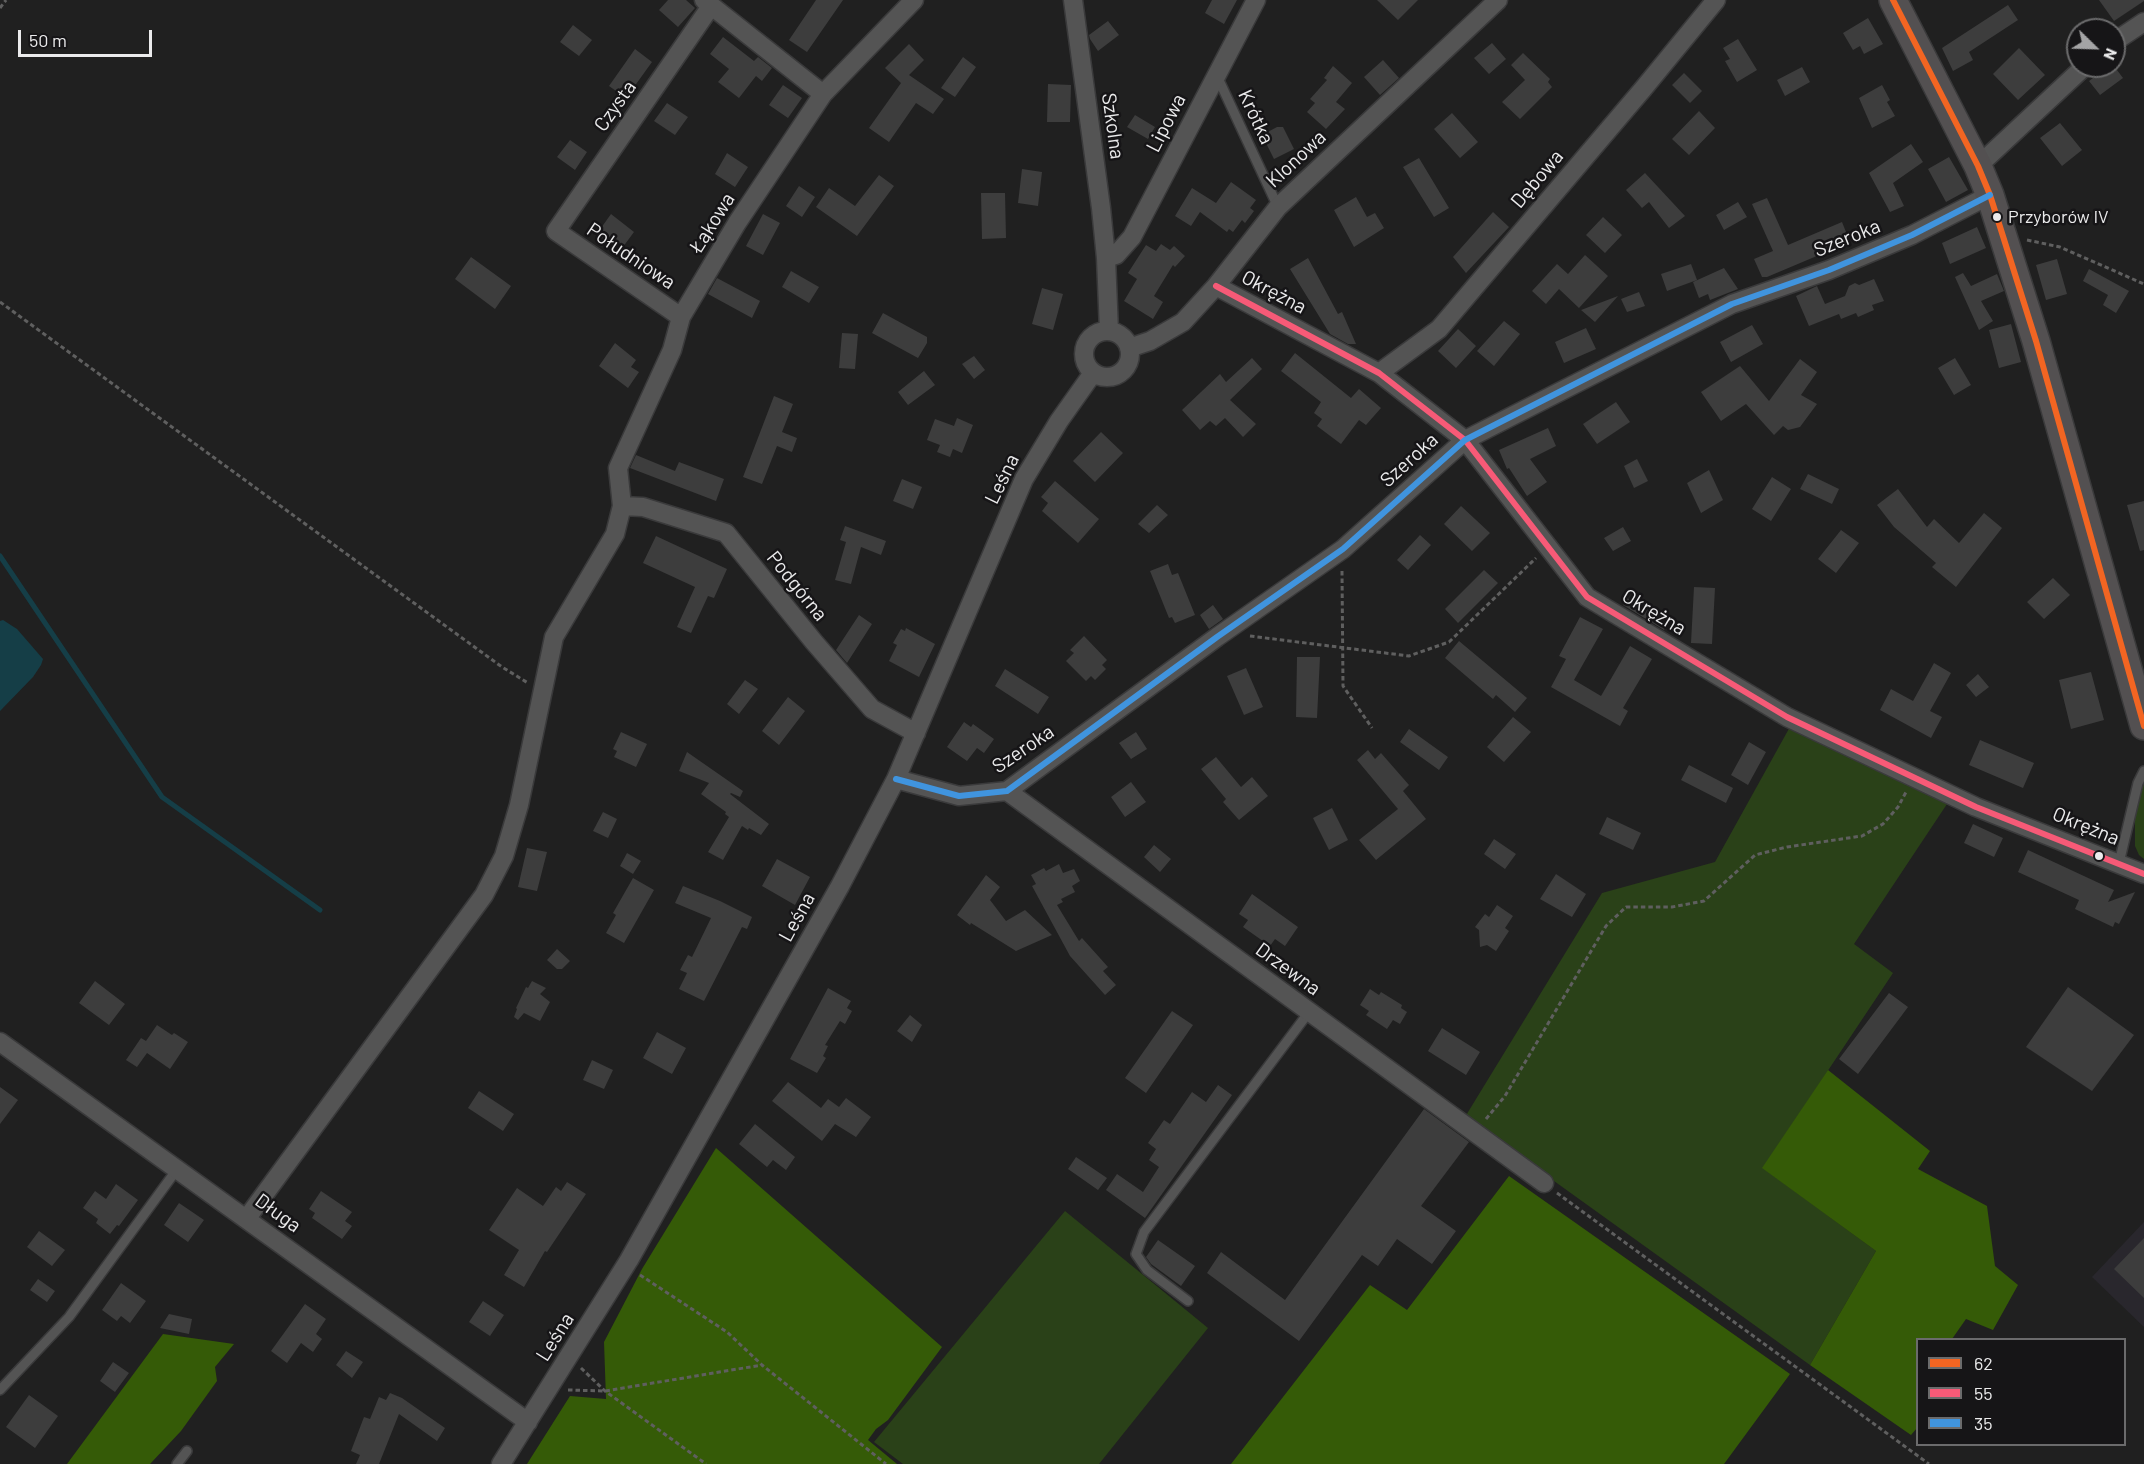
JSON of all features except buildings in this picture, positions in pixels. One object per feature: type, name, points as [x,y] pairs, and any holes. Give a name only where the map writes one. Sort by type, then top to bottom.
[{"type":"main road","points":[[1893,0],[1978,166],[1990,195],[2039,353],[2144,726]]},
{"type":"street","name":"Łąkowa","points":[[622,506],[618,468],[672,350],[681,317],[737,224],[824,94],[914,0]]},
{"type":"street","name":"Szkolna","points":[[1073,0],[1106,258]]},
{"type":"street","name":"Lipowa","points":[[1106,258],[1116,255],[1132,237],[1256,0]]},
{"type":"street","name":"Klonowa","points":[[1129,348],[1150,341],[1183,322],[1216,286],[1278,207],[1498,0]]},
{"type":"street","name":"Dębowa","points":[[1379,373],[1439,329],[1716,0]]},
{"type":"street","points":[[708,3],[824,94]]},
{"type":"street","name":"Czysta","points":[[556,231],[708,3]]},
{"type":"street","points":[[2126,34],[2144,22]]},
{"type":"street","points":[[1978,166],[2072,78]]},
{"type":"street","name":"Szeroka","points":[[896,779],[959,796],[1007,791],[1217,637],[1343,549],[1466,440],[1732,304],[1870,253],[1912,235],[1990,195]]},
{"type":"street","name":"Południowa","points":[[556,231],[681,317]]},
{"type":"street","points":[[1106,258],[1109,331]]},
{"type":"street","name":"Okrężna","points":[[1216,286],[1379,373],[1466,440],[1587,597],[1787,717],[1976,807],[2144,874]]},
{"type":"street","points":[[1109,331],[1121,336],[1129,348],[1129,362],[1120,373],[1107,377],[1093,373],[1085,361],[1085,346],[1095,335],[1109,331]]},
{"type":"street","name":"Leśna","points":[[501,1464],[626,1266],[840,886],[896,779],[1024,479],[1093,373]]},
{"type":"street","points":[[247,1218],[484,895],[504,856],[519,805],[554,637],[615,534],[622,506]]},
{"type":"street","name":"Podgórna","points":[[622,506],[644,507],[726,533],[814,642],[872,709],[916,733]]},
{"type":"street","name":"Drzewna","points":[[1007,791],[1544,1183]]},
{"type":"street","name":"Długa","points":[[0,1042],[528,1422]]},
{"type":"lane","name":"Krótka","points":[[1216,74],[1278,207]]},
{"type":"lane","points":[[2119,863],[2138,783],[2144,771]]},
{"type":"lane","points":[[1188,1301],[1147,1270],[1136,1254],[1144,1232],[1309,1012]]},
{"type":"lane","points":[[0,1390],[69,1317],[178,1168]]},
{"type":"lane","points":[[177,1464],[187,1450]]},
{"type":"path","points":[[0,8],[6,0]]},
{"type":"path","points":[[2002,236],[2060,247],[2144,284]]},
{"type":"path","points":[[0,302],[502,667],[524,681],[543,689]]},
{"type":"path","points":[[1217,637],[1241,635],[1409,656],[1449,642],[1548,547]]},
{"type":"path","points":[[1343,549],[1341,648],[1343,686],[1372,728]]},
{"type":"path","points":[[1475,1133],[1505,1096],[1606,926],[1626,907],[1672,908],[1704,900],[1755,855],[1787,847],[1862,836],[1883,824],[1898,807],[1913,777]]},
{"type":"path","points":[[1544,1183],[1929,1464]]},
{"type":"path","points":[[626,1266],[727,1332],[762,1365],[886,1464]]},
{"type":"path","points":[[569,1357],[605,1391],[706,1464]]},
{"type":"path","points":[[548,1390],[605,1391],[762,1365]]},
{"type":"shaded area","points":[[2144,1222],[2144,1327],[2092,1277]]},
{"type":"green space","points":[[1791,725],[1949,801],[1854,944],[1893,973],[1763,1168],[1876,1251],[1810,1365],[1465,1117],[1602,893],[1715,862]]},
{"type":"green space","points":[[2144,782],[2144,859],[2139,855],[2135,846],[2135,818]]},
{"type":"green space","points":[[1828,1070],[1930,1151],[1918,1169],[1987,1206],[1995,1266],[2018,1285],[1993,1330],[1966,1319],[1953,1338],[1916,1338],[1916,1429],[1911,1435],[1810,1365],[1876,1251],[1762,1168]]},
{"type":"green space","points":[[716,1148],[942,1347],[888,1420],[876,1429],[868,1440],[897,1464],[527,1464],[570,1396],[606,1399],[604,1342],[642,1269]]},
{"type":"green space","points":[[1509,1176],[1790,1374],[1724,1464],[1231,1464],[1370,1285],[1407,1310]]},
{"type":"green space","points":[[1065,1211],[1208,1328],[1099,1464],[903,1464],[874,1442]]},
{"type":"green space","points":[[163,1334],[234,1344],[215,1367],[217,1381],[181,1431],[150,1464],[67,1464]]},
{"type":"water","points":[[3,620],[17,629],[43,659],[33,677],[0,711],[0,621]]},
{"type":"waterway","points":[[0,556],[162,797],[320,910]]},
{"type":"transit line","name":"62","points":[[1893,0],[1978,166],[1990,195],[2036,341],[2144,726]]},
{"type":"transit line","name":"35","points":[[896,779],[959,796],[1007,791],[1217,637],[1343,549],[1465,440],[1732,304],[1829,270],[1912,235],[1990,195]]},
{"type":"transit line","name":"55","points":[[1216,286],[1379,373],[1465,440],[1587,597],[1787,717],[1976,807],[2144,874]]},
{"type":"place","name":"Przyborów IV","points":[[1997,217]]}]
